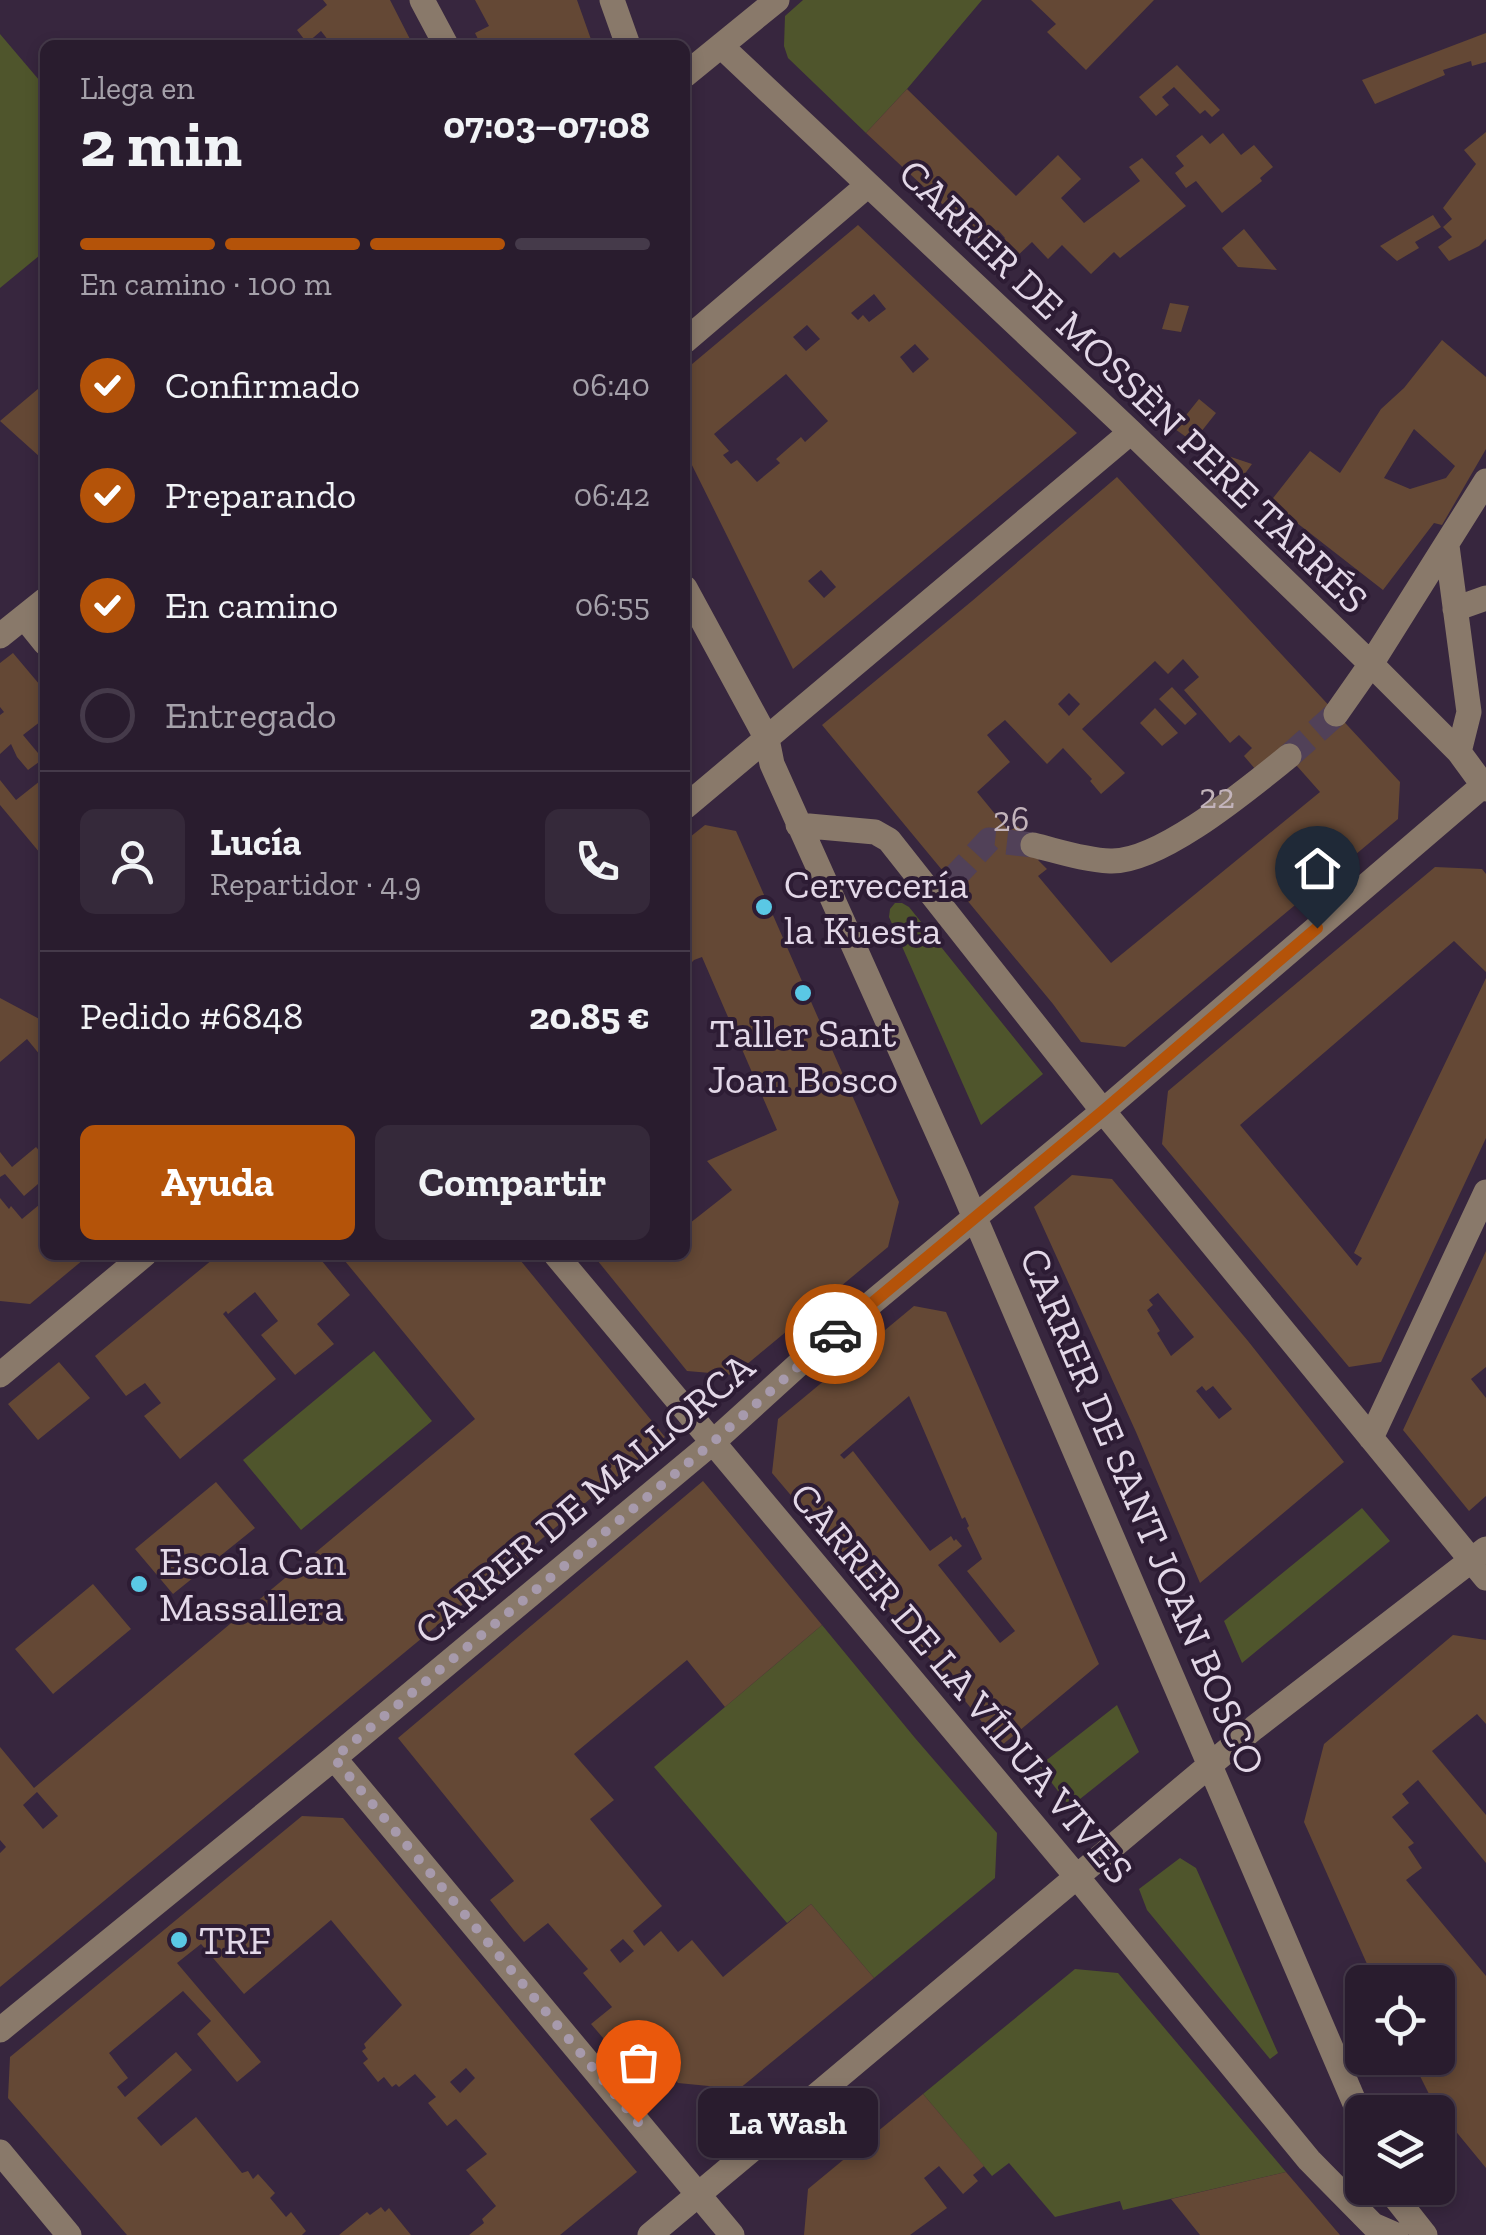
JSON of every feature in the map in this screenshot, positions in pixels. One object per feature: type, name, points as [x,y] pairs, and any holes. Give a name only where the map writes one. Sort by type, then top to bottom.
[{"type":"street","points":[[422,0],[443,40]]},
{"type":"street","points":[[612,0],[626,40]]},
{"type":"street","points":[[690,71],[778,0]]},
{"type":"street","name":"CARRER DE MOSSÈN PERE TARRÉS","points":[[722,46],[1371,664],[1460,752],[1485,786]]},
{"type":"street","points":[[690,337],[868,186]]},
{"type":"street","points":[[690,803],[1131,432]]},
{"type":"street","points":[[1336,714],[1486,481]]},
{"type":"street","points":[[1447,546],[1469,712],[1460,752]]},
{"type":"street","name":"CARRER DE SANT JOAN BOSCO","points":[[690,597],[767,739],[772,764],[798,825],[974,1217],[1351,2095]]},
{"type":"street","points":[[1455,609],[1486,598]]},
{"type":"street","points":[[0,636],[40,604]]},
{"type":"street","points":[[24,617],[40,637]]},
{"type":"street","points":[[1033,845],[1099,860],[1141,856],[1201,823],[1289,756]]},
{"type":"street","name":"CARRER DE MALLORCA","points":[[0,2030],[712,1443],[810,1354],[1485,786]]},
{"type":"street","points":[[650,2235],[1254,1728],[1481,1563],[1371,1438],[1103,1111],[942,888],[889,840],[874,832],[798,825]]},
{"type":"street","points":[[1371,1438],[1486,1192]]},
{"type":"street","points":[[1,1373],[138,1260]]},
{"type":"street","name":"CARRER DE LA VÍDUA VIVES","points":[[560,1260],[1310,2160],[1373,2225],[1396,2235]]},
{"type":"street","points":[[334,1758],[732,2235]]},
{"type":"street","points":[[0,2152],[68,2235]]},
{"type":"street","points":[[1401,2205],[1425,2235]]},
{"type":"green space","points":[[803,0],[982,0],[866,133],[788,58],[784,46],[785,16]]},
{"type":"green space","points":[[0,34],[40,81],[40,255],[0,288]]},
{"type":"green space","points":[[895,903],[909,907],[1043,1074],[981,1125],[889,917]]},
{"type":"green space","points":[[374,1351],[432,1421],[301,1530],[243,1460]]},
{"type":"green space","points":[[1362,1508],[1390,1541],[1242,1663],[1224,1621]]},
{"type":"green space","points":[[822,1625],[997,1833],[995,1878],[874,1978],[811,1904],[787,1923],[654,1767]]},
{"type":"green space","points":[[1117,1705],[1139,1752],[1070,1807],[1039,1766]]},
{"type":"green space","points":[[1180,1858],[1196,1868],[1278,2053],[1270,2059],[1147,1910],[1139,1889]]},
{"type":"green space","points":[[1075,1969],[1118,1973],[1286,2172],[1123,2210],[1120,2201],[1055,2217],[1009,2163],[992,2176],[923,2094]]},
{"type":"building","points":[[323,0],[390,0],[410,40],[328,40],[321,31],[305,40],[297,30],[327,5]]},
{"type":"building","points":[[475,0],[577,0],[591,40],[478,40],[475,33],[489,26]]},
{"type":"building","points":[[1031,0],[1154,0],[1086,70],[1047,32],[1056,24]]},
{"type":"building","points":[[1486,33],[1486,62],[1472,66],[1471,61],[1443,70],[1445,75],[1375,104],[1362,80]]},
{"type":"building","points":[[1177,65],[1220,110],[1212,117],[1205,110],[1200,114],[1174,87],[1162,97],[1169,105],[1156,116],[1139,97]]},
{"type":"building","points":[[907,89],[1016,196],[1058,155],[1081,179],[1061,198],[1084,223],[1140,181],[1129,167],[1142,158],[1186,206],[1120,258],[1114,252],[1091,274],[1062,245],[1048,259],[1032,242],[1012,261],[997,246],[1005,238],[998,230],[984,243],[866,133]]},
{"type":"building","points":[[1486,132],[1486,239],[1449,261],[1438,247],[1452,237],[1443,227],[1452,219],[1443,208],[1476,164],[1464,150]]},
{"type":"building","points":[[1223,133],[1241,155],[1254,145],[1273,167],[1260,178],[1262,181],[1222,213],[1196,181],[1186,188],[1175,173],[1184,166],[1176,156],[1202,135],[1210,144]]},
{"type":"building","points":[[1433,215],[1441,227],[1415,242],[1419,248],[1397,261],[1380,246]]},
{"type":"building","points":[[858,225],[1077,433],[793,669],[690,461],[690,366]],"holes":[[[874,294],[886,309],[869,322],[863,315],[858,320],[851,313]],[[807,325],[820,339],[806,351],[793,337]],[[915,344],[929,359],[913,373],[900,357]],[[786,374],[828,421],[805,442],[801,437],[776,459],[780,463],[757,482],[737,460],[731,464],[723,455],[729,451],[714,434]],[[821,570],[836,587],[824,598],[808,581]]]},
{"type":"building","points":[[1244,229],[1277,270],[1238,267],[1222,248]]},
{"type":"building","points":[[1170,303],[1189,306],[1181,332],[1162,329]]},
{"type":"building","points":[[1442,340],[1486,377],[1486,449],[1442,525],[1434,523],[1383,590],[1270,502],[1310,451],[1340,473],[1381,409],[1404,388]],"holes":[[[1414,429],[1455,466],[1446,478],[1410,489],[1384,478]]]},
{"type":"building","points":[[40,387],[40,457],[0,421]]},
{"type":"building","points":[[1199,399],[1216,413],[1193,442],[1175,429]]},
{"type":"building","points":[[1222,454],[1252,464],[1241,479],[1216,460]]},
{"type":"building","points":[[1117,477],[1400,782],[1398,819],[1125,1047],[1081,1042],[822,725]],"holes":[[[1183,659],[1199,677],[1184,690],[1230,743],[1239,735],[1252,748],[1244,756],[1256,770],[1281,748],[1320,792],[1111,963],[1038,876],[1047,869],[1018,826],[1009,831],[977,792],[1010,762],[987,735],[1005,720],[1047,764],[1063,748],[1101,794],[1125,773],[1082,729],[1155,661],[1168,674]],[[1069,693],[1080,704],[1069,716],[1058,704]]]},
{"type":"building","points":[[13,653],[40,685],[40,722],[23,735],[40,755],[40,761],[28,770],[11,744],[0,754],[0,715],[4,712],[0,707],[0,663]]},
{"type":"building","points":[[1172,687],[1197,714],[1185,725],[1159,699]]},
{"type":"building","points":[[1155,708],[1178,733],[1162,746],[1140,723]]},
{"type":"building","points":[[0,780],[16,800],[40,781],[40,853],[0,805]]},
{"type":"building","points":[[705,825],[736,831],[899,1202],[888,1247],[734,1375],[687,1371],[597,1260],[690,1260],[690,1223],[732,1190],[707,1161],[777,1130],[702,957],[690,964],[690,837]]},
{"type":"building","points":[[1435,867],[1482,869],[1486,874],[1486,972],[1454,941],[1240,1125],[1357,1266],[1362,1258],[1354,1253],[1486,978],[1486,1138],[1381,1362],[1349,1367],[1162,1144],[1168,1091]]},
{"type":"building","points":[[0,998],[40,1019],[40,1055],[27,1039],[0,1062]]},
{"type":"building","points":[[36,1147],[40,1151],[40,1182],[24,1196],[5,1174],[0,1177],[0,1152],[12,1167]]},
{"type":"building","points":[[1072,1175],[1112,1179],[1344,1462],[1200,1583],[1136,1432],[1034,1207]],"holes":[[[1158,1293],[1194,1337],[1171,1356],[1147,1310],[1153,1305],[1149,1300]],[[1202,1386],[1206,1391],[1213,1386],[1232,1409],[1219,1419],[1196,1391]]]},
{"type":"building","points":[[0,1198],[22,1219],[40,1204],[40,1260],[83,1260],[30,1304],[0,1301]]},
{"type":"building","points":[[1486,1251],[1486,1367],[1471,1379],[1486,1398],[1486,1496],[1469,1511],[1403,1430]]},
{"type":"building","points":[[212,1260],[321,1260],[350,1295],[317,1324],[334,1344],[295,1375],[261,1335],[278,1321],[255,1292],[228,1314],[226,1311],[223,1314],[276,1379],[180,1459],[144,1416],[161,1403],[145,1383],[126,1396],[95,1356]]},
{"type":"building","points":[[344,1260],[520,1260],[665,1437],[0,1987],[0,1853],[6,1847],[0,1840],[0,1747],[34,1788],[475,1419]],"holes":[[[37,1792],[58,1816],[43,1829],[23,1805]]]},
{"type":"building","points":[[914,1306],[946,1312],[1099,1664],[1001,1746],[772,1473],[778,1419]],"holes":[[[909,1396],[962,1519],[965,1517],[982,1559],[967,1571],[1015,1631],[1000,1643],[938,1565],[962,1546],[951,1536],[930,1551],[853,1451],[844,1459],[840,1455]]]},
{"type":"building","points":[[59,1362],[90,1398],[38,1440],[8,1404]]},
{"type":"building","points":[[703,1481],[822,1625],[725,1707],[687,1660],[574,1754],[614,1800],[590,1819],[662,1906],[633,1931],[644,1946],[661,1931],[678,1952],[692,1940],[723,1977],[811,1904],[874,1978],[739,2089],[678,2083],[644,2042],[622,2060],[591,2024],[612,2007],[583,1973],[588,1969],[548,1923],[524,1942],[513,1929],[490,1900],[514,1881],[398,1738]],"holes":[[[623,1939],[634,1951],[620,1963],[610,1950]]]},
{"type":"building","points":[[216,1482],[255,1528],[173,1594],[135,1549]]},
{"type":"building","points":[[93,1584],[131,1629],[53,1694],[15,1649]]},
{"type":"building","points":[[1453,1635],[1486,1640],[1486,1724],[1477,1714],[1432,1751],[1486,1815],[1486,1863],[1418,1780],[1402,1794],[1409,1803],[1392,1817],[1414,1843],[1408,1847],[1422,1868],[1406,1880],[1486,1976],[1486,2168],[1455,2130],[1455,2095],[1430,2095],[1420,2075],[1455,2075],[1455,1965],[1367,1965],[1304,1822],[1324,1744]]},
{"type":"building","points":[[302,1816],[343,1818],[637,2172],[560,2235],[469,2235],[496,2206],[466,2170],[487,2154],[456,2119],[447,2126],[428,2103],[436,2097],[415,2074],[399,2087],[392,2087],[384,2077],[378,2082],[363,2063],[368,2059],[362,2051],[366,2048],[364,2044],[402,2005],[331,1920],[244,1994],[201,1944],[177,1963],[261,2062],[237,2082],[197,2034],[211,2021],[183,1991],[109,2053],[128,2078],[117,2087],[125,2097],[176,2052],[192,2070],[137,2118],[161,2146],[196,2117],[242,2173],[248,2171],[253,2179],[258,2174],[275,2193],[270,2198],[286,2217],[291,2212],[306,2231],[302,2235],[127,2235],[8,2098],[10,2057]],"holes":[[[466,2068],[475,2078],[460,2093],[450,2082]]]},
{"type":"building","points":[[923,2094],[984,2166],[973,2175],[978,2181],[963,2194],[939,2166],[924,2178],[947,2208],[910,2235],[804,2235],[808,2189]]},
{"type":"building","points":[[1286,2172],[1340,2235],[1200,2235],[1171,2199]]},
{"type":"building","points":[[381,2207],[385,2212],[389,2208],[411,2235],[339,2235],[367,2212],[370,2215]]},
{"type":"tunnel","points":[[1289,756],[1336,714]]},
{"type":"tunnel","points":[[951,881],[989,840],[1033,845]]},
{"type":"way so far","points":[[638,2122],[334,1758],[712,1443],[835,1334]]},
{"type":"place","name":"Cervecería la Kuesta","points":[[764,907]]},
{"type":"place","name":"Taller Sant Joan Bosco","points":[[803,993]]},
{"type":"place","name":"Escola Can Massallera","points":[[139,1584]]},
{"type":"place","name":"TRF","points":[[179,1940]]},
{"type":"place","name":"La Wash","points":[[638,2122]]},
{"type":"route","points":[[835,1334],[1317,928]]}]
